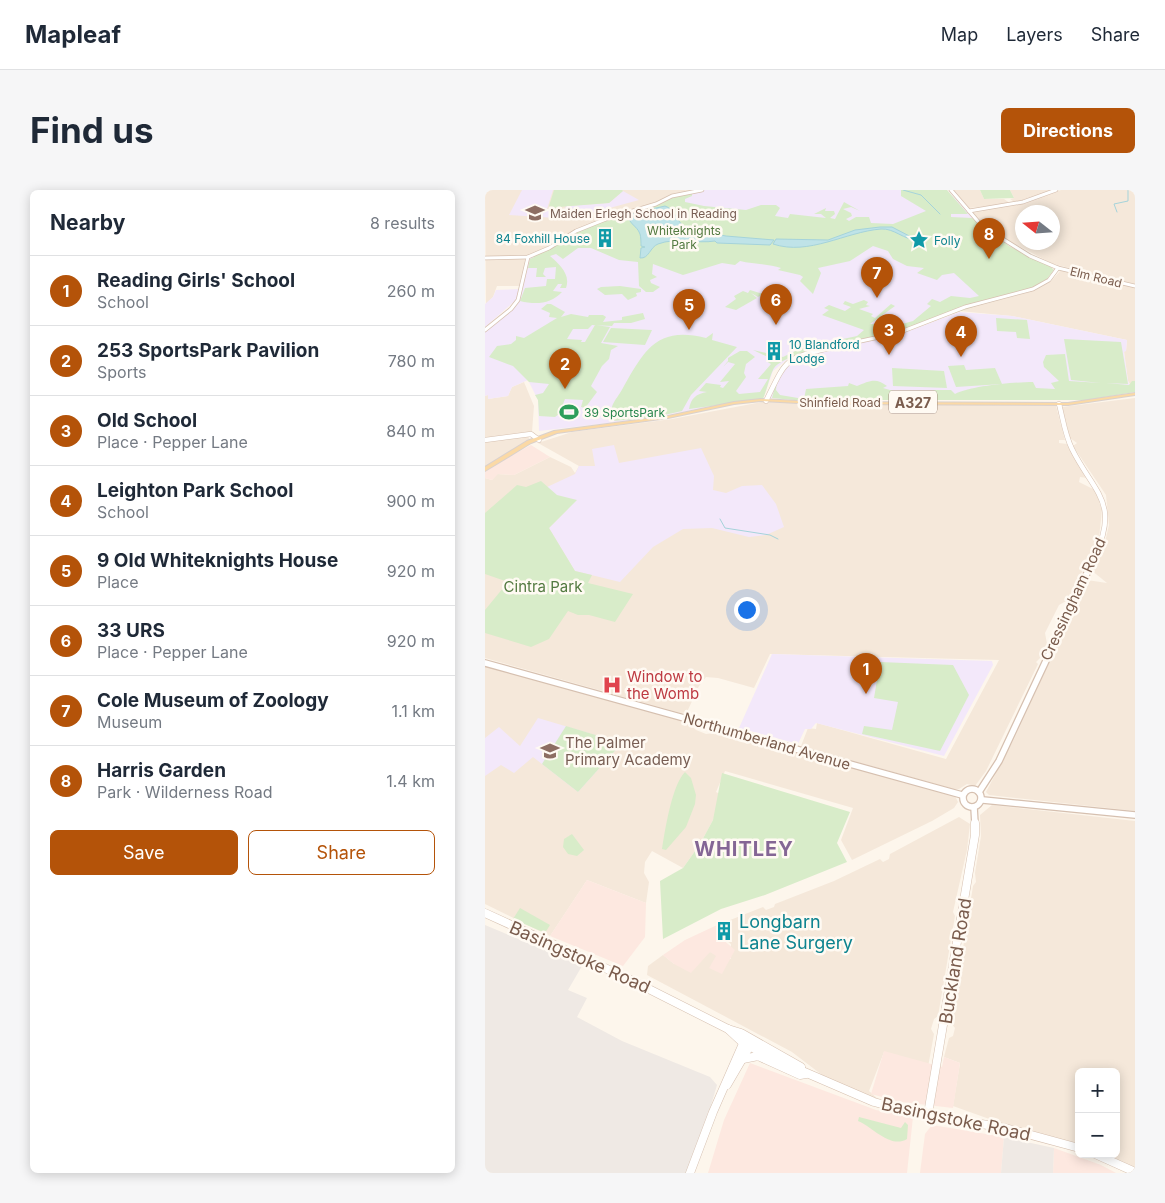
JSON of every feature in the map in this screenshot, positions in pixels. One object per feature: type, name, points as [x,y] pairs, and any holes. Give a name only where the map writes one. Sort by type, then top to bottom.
[{"type":"main road","name":"Shinfield Road","points":[[538,440],[576,429],[668,417],[734,403],[767,400],[816,403],[1059,404],[1088,402],[1135,394]]},
{"type":"main road","name":"A327","points":[[485,469],[538,440]]},
{"type":"street","points":[[485,258],[528,257],[549,248],[576,231],[656,204],[672,196],[702,190]]},
{"type":"street","name":"Elm Road","points":[[951,190],[982,226],[1013,247],[1058,268],[1135,286]]},
{"type":"street","points":[[969,210],[1023,202],[1056,190]]},
{"type":"street","points":[[485,330],[511,309],[518,300],[528,257]]},
{"type":"street","points":[[767,400],[780,369],[798,355],[895,334],[925,325],[965,308],[1033,289],[1049,280],[1058,268]]},
{"type":"street","name":"Cressingham Road","points":[[979,792],[999,761],[1101,543],[1104,529],[1106,514],[1103,496],[1072,450],[1059,404]]},
{"type":"street","points":[[485,440],[531,434],[538,440]]},
{"type":"street","name":"Northumberland Avenue","points":[[485,663],[963,795]]},
{"type":"street","points":[[969,790],[979,792],[983,800],[980,805],[974,807],[964,802],[963,795],[969,790]]},
{"type":"street","points":[[983,800],[1135,815]]},
{"type":"street","name":"Buckland Road","points":[[928,1114],[975,835],[974,807]]},
{"type":"street","name":"Basingstoke Road","points":[[485,913],[629,979],[803,1068],[808,1074],[843,1091],[906,1112],[928,1114],[1035,1135],[1075,1147]]},
{"type":"street","points":[[725,1087],[743,1059],[749,1041]]},
{"type":"street","points":[[690,1173],[725,1087],[749,1041]]},
{"type":"street","points":[[743,1059],[755,1056],[800,1075],[808,1074]]},
{"type":"street","points":[[1104,1158],[1135,1172]]},
{"type":"shaded area","points":[[485,190],[699,190],[665,200],[559,240],[529,256],[525,259],[519,286],[497,286],[493,297],[486,304]]},
{"type":"shaded area","points":[[522,190],[553,190],[547,209],[562,210],[556,218],[509,215]]},
{"type":"shaded area","points":[[704,190],[947,190],[982,227],[1015,250],[1054,270],[1002,296],[899,331],[874,338],[814,349],[789,358],[773,371],[763,399],[727,403],[651,418],[539,431],[538,400],[528,380],[512,387],[508,396],[488,399],[488,395],[485,396],[485,332],[513,309],[520,300],[530,257],[676,195]]},
{"type":"shaded area","points":[[953,190],[980,190],[984,199],[1004,199],[1011,204],[968,208]]},
{"type":"shaded area","points":[[1010,190],[1053,190],[1016,203],[1010,199],[1014,198]]},
{"type":"shaded area","points":[[1061,190],[1135,190],[1135,284],[1053,264],[1026,250],[1060,250],[1060,205],[1018,205]]},
{"type":"shaded area","points":[[623,191],[639,200],[584,215],[579,212],[564,211],[566,206],[609,203]]},
{"type":"shaded area","points":[[1015,206],[1015,244],[999,236],[972,213]]},
{"type":"shaded area","points":[[1061,270],[1135,287],[1135,392],[1128,381],[1124,351],[1126,351],[1127,340],[1012,316],[959,311],[1034,291],[1051,281]]},
{"type":"shaded area","points":[[520,289],[517,299],[485,327],[485,304],[493,297],[496,290]]},
{"type":"shaded area","points":[[959,312],[1012,316],[1127,340],[1126,351],[1124,352],[1128,381],[1133,392],[1086,400],[874,400],[816,402],[770,398],[786,363],[815,351],[904,333]]},
{"type":"shaded area","points":[[524,382],[534,406],[532,432],[485,439],[485,396],[488,395],[488,399],[508,396],[512,387]]},
{"type":"shaded area","points":[[1135,398],[1135,811],[989,795],[986,792],[1014,739],[1087,580],[1107,583],[1091,570],[1105,542],[1109,525],[1106,495],[1073,446],[1077,443],[1070,438],[1062,407]]},
{"type":"shaded area","points":[[762,402],[1056,406],[1065,440],[1059,440],[1059,443],[1067,444],[1088,478],[1080,477],[1079,482],[1095,490],[1102,510],[1099,538],[1068,600],[1059,605],[1045,633],[1047,644],[1042,656],[1036,662],[1038,664],[986,771],[975,786],[967,784],[959,789],[953,789],[801,746],[808,728],[816,729],[817,723],[946,759],[999,660],[770,654],[754,688],[718,678],[706,677],[699,686],[687,712],[681,713],[485,658],[485,478],[492,480],[497,474],[514,475],[550,457],[571,467],[575,473],[579,466],[538,443],[572,432],[672,419]]},
{"type":"shaded area","points":[[528,436],[530,440],[485,469],[485,441]]},
{"type":"shaded area","points":[[531,445],[550,457],[514,475],[498,474],[492,480],[485,478],[485,470]]},
{"type":"shaded area","points":[[614,445],[619,463],[701,448],[714,476],[713,490],[726,493],[742,486],[762,485],[776,504],[784,527],[766,535],[749,537],[712,528],[683,529],[653,547],[620,582],[575,571],[549,528],[568,509],[547,487],[575,474],[579,466],[595,466],[592,449]]},
{"type":"shaded area","points":[[772,654],[992,661],[993,665],[944,756],[816,723],[811,729],[805,729],[798,744],[739,728]]},
{"type":"shaded area","points":[[485,666],[687,722],[696,730],[706,734],[715,733],[717,730],[955,796],[958,802],[954,808],[932,821],[852,860],[841,840],[853,808],[725,771],[716,792],[724,796],[700,844],[683,868],[652,851],[645,862],[644,873],[649,882],[646,903],[587,880],[550,936],[485,904]]},
{"type":"shaded area","name":"The Palmer Primary Academy","points":[[538,718],[622,743],[578,792],[533,757],[514,773],[501,765],[485,776],[485,738],[499,727],[520,746]]},
{"type":"shaded area","points":[[992,805],[1135,821],[1135,1173],[1110,1158],[1120,1158],[1120,1068],[1075,1068],[1075,1146],[1056,1143],[953,1106],[960,1063],[944,1057],[949,1038],[953,1036],[955,1028],[951,1023],[973,886],[976,882],[975,873],[981,836],[980,815]]},
{"type":"shaded area","points":[[959,817],[970,824],[967,850],[953,912],[955,916],[938,1016],[934,1019],[931,1029],[934,1034],[928,1067],[884,1052],[869,1091],[888,1108],[839,1088],[792,1052],[647,975],[648,966],[663,955],[674,964],[710,952],[731,959],[731,944],[720,936],[715,926],[763,907],[766,910],[774,907],[775,904],[834,881],[880,859],[883,862],[889,859],[890,854]]},
{"type":"shaded area","points":[[587,880],[646,903],[645,937],[623,966],[550,936]]},
{"type":"shaded area","points":[[485,925],[582,966],[568,990],[587,998],[577,1017],[622,1041],[710,1077],[717,1085],[686,1173],[485,1173]]},
{"type":"shaded area","points":[[715,926],[721,938],[735,950],[722,974],[709,968],[716,956],[710,952],[691,973],[674,964],[663,955],[685,940]]},
{"type":"shaded area","points":[[884,1051],[942,1067],[944,1057],[960,1063],[953,1108],[901,1102],[871,1094]]},
{"type":"shaded area","points":[[750,1063],[876,1110],[913,1117],[907,1173],[708,1173],[724,1120]]},
{"type":"shaded area","points":[[932,1125],[1004,1137],[1001,1173],[920,1173],[925,1134]]},
{"type":"shaded area","points":[[1004,1137],[1054,1148],[1053,1173],[1001,1173]]},
{"type":"shaded area","points":[[1054,1148],[1075,1156],[1075,1158],[1082,1158],[1101,1165],[1116,1173],[1053,1173]]},
{"type":"green space","points":[[554,190],[623,191],[609,203],[559,207],[558,209],[549,206]]},
{"type":"green space","name":"Whiteknights Park","points":[[901,190],[947,190],[968,214],[951,214],[951,217],[972,218],[1015,250],[1050,266],[1054,270],[1046,280],[1035,287],[899,331],[891,327],[913,321],[931,306],[927,304],[932,299],[940,302],[951,296],[970,298],[979,296],[954,273],[942,275],[937,280],[917,273],[924,268],[907,266],[893,259],[888,251],[873,246],[850,261],[818,268],[821,273],[813,294],[800,281],[803,277],[800,275],[778,270],[781,268],[740,261],[735,265],[722,263],[683,275],[653,264],[652,274],[657,277],[650,280],[651,283],[660,287],[653,292],[646,292],[639,286],[638,262],[619,260],[591,248],[578,248],[563,259],[556,254],[550,256],[557,262],[567,278],[566,288],[560,288],[562,284],[558,284],[553,291],[562,292],[558,296],[543,302],[520,301],[525,288],[546,286],[547,279],[555,279],[556,267],[545,268],[543,274],[546,277],[536,277],[537,268],[528,268],[530,259],[534,257],[530,257],[568,236],[616,216],[659,203],[673,196],[692,193],[692,196],[685,199],[685,202],[746,210],[761,205],[776,205],[780,208],[775,216],[788,218],[790,214],[826,218],[821,214],[814,214],[826,208],[825,211],[834,211],[835,214],[830,218],[835,219],[844,202],[860,211],[851,207],[843,209],[851,213],[852,216],[846,219],[849,221],[856,217],[869,217],[871,223],[893,224],[926,211],[901,196]]},
{"type":"green space","points":[[980,190],[1010,190],[1014,198],[984,199]]},
{"type":"green space","points":[[620,286],[641,289],[641,292],[636,293],[637,296],[628,300],[622,294],[605,295],[597,289],[601,287]]},
{"type":"green space","points":[[750,290],[763,294],[758,297],[751,293],[757,298],[736,310],[725,307],[736,299],[734,296],[743,291],[748,293]]},
{"type":"green space","points":[[864,300],[868,302],[866,305],[870,306],[859,309],[873,314],[871,316],[875,318],[891,304],[895,306],[870,324],[879,324],[891,333],[827,346],[792,357],[780,363],[773,370],[763,399],[689,409],[695,397],[707,392],[699,391],[706,383],[721,385],[720,387],[723,388],[729,381],[720,382],[735,364],[728,362],[723,367],[728,358],[740,351],[747,351],[755,357],[746,364],[744,373],[746,377],[736,391],[739,394],[760,392],[768,379],[758,379],[771,364],[766,361],[768,359],[774,361],[779,358],[768,357],[753,350],[783,357],[801,348],[857,336],[864,330],[822,315],[829,310],[824,308],[829,305],[845,311],[851,307],[843,304],[845,301],[853,304]]},
{"type":"green space","points":[[547,304],[551,304],[565,312],[561,317],[571,314],[588,317],[589,315],[603,315],[606,317],[603,322],[622,320],[622,317],[643,313],[645,319],[631,323],[614,323],[612,326],[597,325],[610,327],[601,343],[618,346],[611,350],[609,359],[602,366],[591,386],[597,392],[585,408],[581,407],[583,400],[565,399],[559,414],[555,417],[539,416],[538,400],[535,395],[543,393],[549,384],[529,382],[513,366],[489,357],[497,346],[511,344],[516,340],[516,336],[524,338],[557,318],[549,317],[550,313],[541,309]],"holes":[[[595,325],[585,342],[567,339],[573,329],[588,329]]]},
{"type":"green space","points":[[996,318],[1027,320],[1030,339],[1017,338],[1016,332],[997,331]]},
{"type":"green space","points":[[611,328],[652,330],[645,345],[603,342]]},
{"type":"green space","points":[[713,333],[712,340],[737,347],[691,395],[682,411],[651,418],[612,421],[611,410],[614,402],[639,361],[655,344],[664,338],[676,335],[706,338]]},
{"type":"green space","points":[[1064,339],[1121,342],[1128,384],[1106,383],[1129,385],[1132,381],[1135,381],[1135,392],[1086,400],[874,400],[816,402],[772,398],[777,379],[776,390],[780,395],[804,399],[806,389],[848,386],[849,383],[857,386],[872,381],[883,383],[887,386],[883,388],[890,390],[951,390],[955,394],[981,387],[1025,382],[1033,382],[1036,388],[1055,389],[1051,383],[1059,381],[1044,367],[1043,362],[1046,355],[1065,354],[1069,381],[1101,383],[1071,380]]},
{"type":"green space","points":[[964,365],[966,370],[995,368],[1002,384],[956,387],[948,366]]},
{"type":"green space","points":[[892,368],[944,371],[947,388],[893,386]]},
{"type":"green space","name":"Cintra Park","points":[[541,481],[557,495],[577,500],[549,528],[575,571],[592,575],[588,583],[633,594],[615,622],[589,615],[578,615],[568,611],[549,639],[531,647],[485,633],[485,610],[508,582],[485,574],[485,513],[517,485],[526,487]]},
{"type":"green space","points":[[880,662],[953,665],[969,695],[940,751],[862,734],[864,726],[892,730],[898,702],[874,698]]},
{"type":"green space","points":[[566,726],[622,743],[578,792],[542,764]]},
{"type":"green space","points":[[685,772],[691,778],[696,795],[695,804],[686,827],[666,850],[662,849],[673,797],[680,778]]},
{"type":"green space","points":[[722,773],[850,812],[837,843],[847,862],[765,895],[721,909],[663,939],[660,881],[683,868],[700,844],[713,820]]},
{"type":"green space","points":[[572,834],[584,850],[577,856],[568,854],[563,847],[564,839]]},
{"type":"green space","points":[[520,908],[550,925],[545,933],[513,919]]},
{"type":"green space","points":[[859,1117],[901,1128],[905,1122],[908,1125],[907,1139],[894,1141],[888,1139],[858,1121]]},
{"type":"water","points":[[665,206],[672,210],[681,224],[688,229],[726,236],[774,240],[770,245],[717,243],[715,241],[672,241],[658,244],[648,255],[640,258],[641,248],[645,247],[641,246],[639,231],[629,220],[630,214]]},
{"type":"water","points":[[892,227],[917,240],[890,230],[881,229],[800,247],[773,244],[776,239],[828,240],[855,230]]},
{"type":"waterway","points":[[903,190],[921,195],[940,214]]},
{"type":"waterway","points":[[1117,212],[1114,204],[1128,201],[1128,190]]},
{"type":"waterway","points":[[720,519],[725,528],[770,535],[778,539]]},
{"type":"place","name":"Maiden Erlegh School in Reading","points":[[535,213]]},
{"type":"place","name":"84 Foxhill House","points":[[605,238]]},
{"type":"place","name":"Folly","points":[[919,240]]},
{"type":"place","name":"Harris Garden","points":[[989,259]]},
{"type":"place","name":"Cole Museum of Zoology","points":[[877,298]]},
{"type":"place","name":"33 URS","points":[[776,325]]},
{"type":"place","name":"9 Old Whiteknights House","points":[[689,330]]},
{"type":"place","name":"10 Blandford Lodge","points":[[774,351]]},
{"type":"place","name":"Old School","points":[[889,355]]},
{"type":"place","name":"Leighton Park School","points":[[961,357]]},
{"type":"place","name":"253 SportsPark Pavilion","points":[[565,389]]},
{"type":"place","name":"39 SportsPark","points":[[569,412]]},
{"type":"place","name":"Window to the Womb","points":[[612,685]]},
{"type":"place","name":"Reading Girls' School","points":[[866,694]]},
{"type":"place","name":"The Palmer Primary Academy","points":[[550,751]]},
{"type":"place","name":"Longbarn Lane Surgery","points":[[724,931]]},
{"type":"district","name":"WHITLEY","points":[[744,849]]}]
